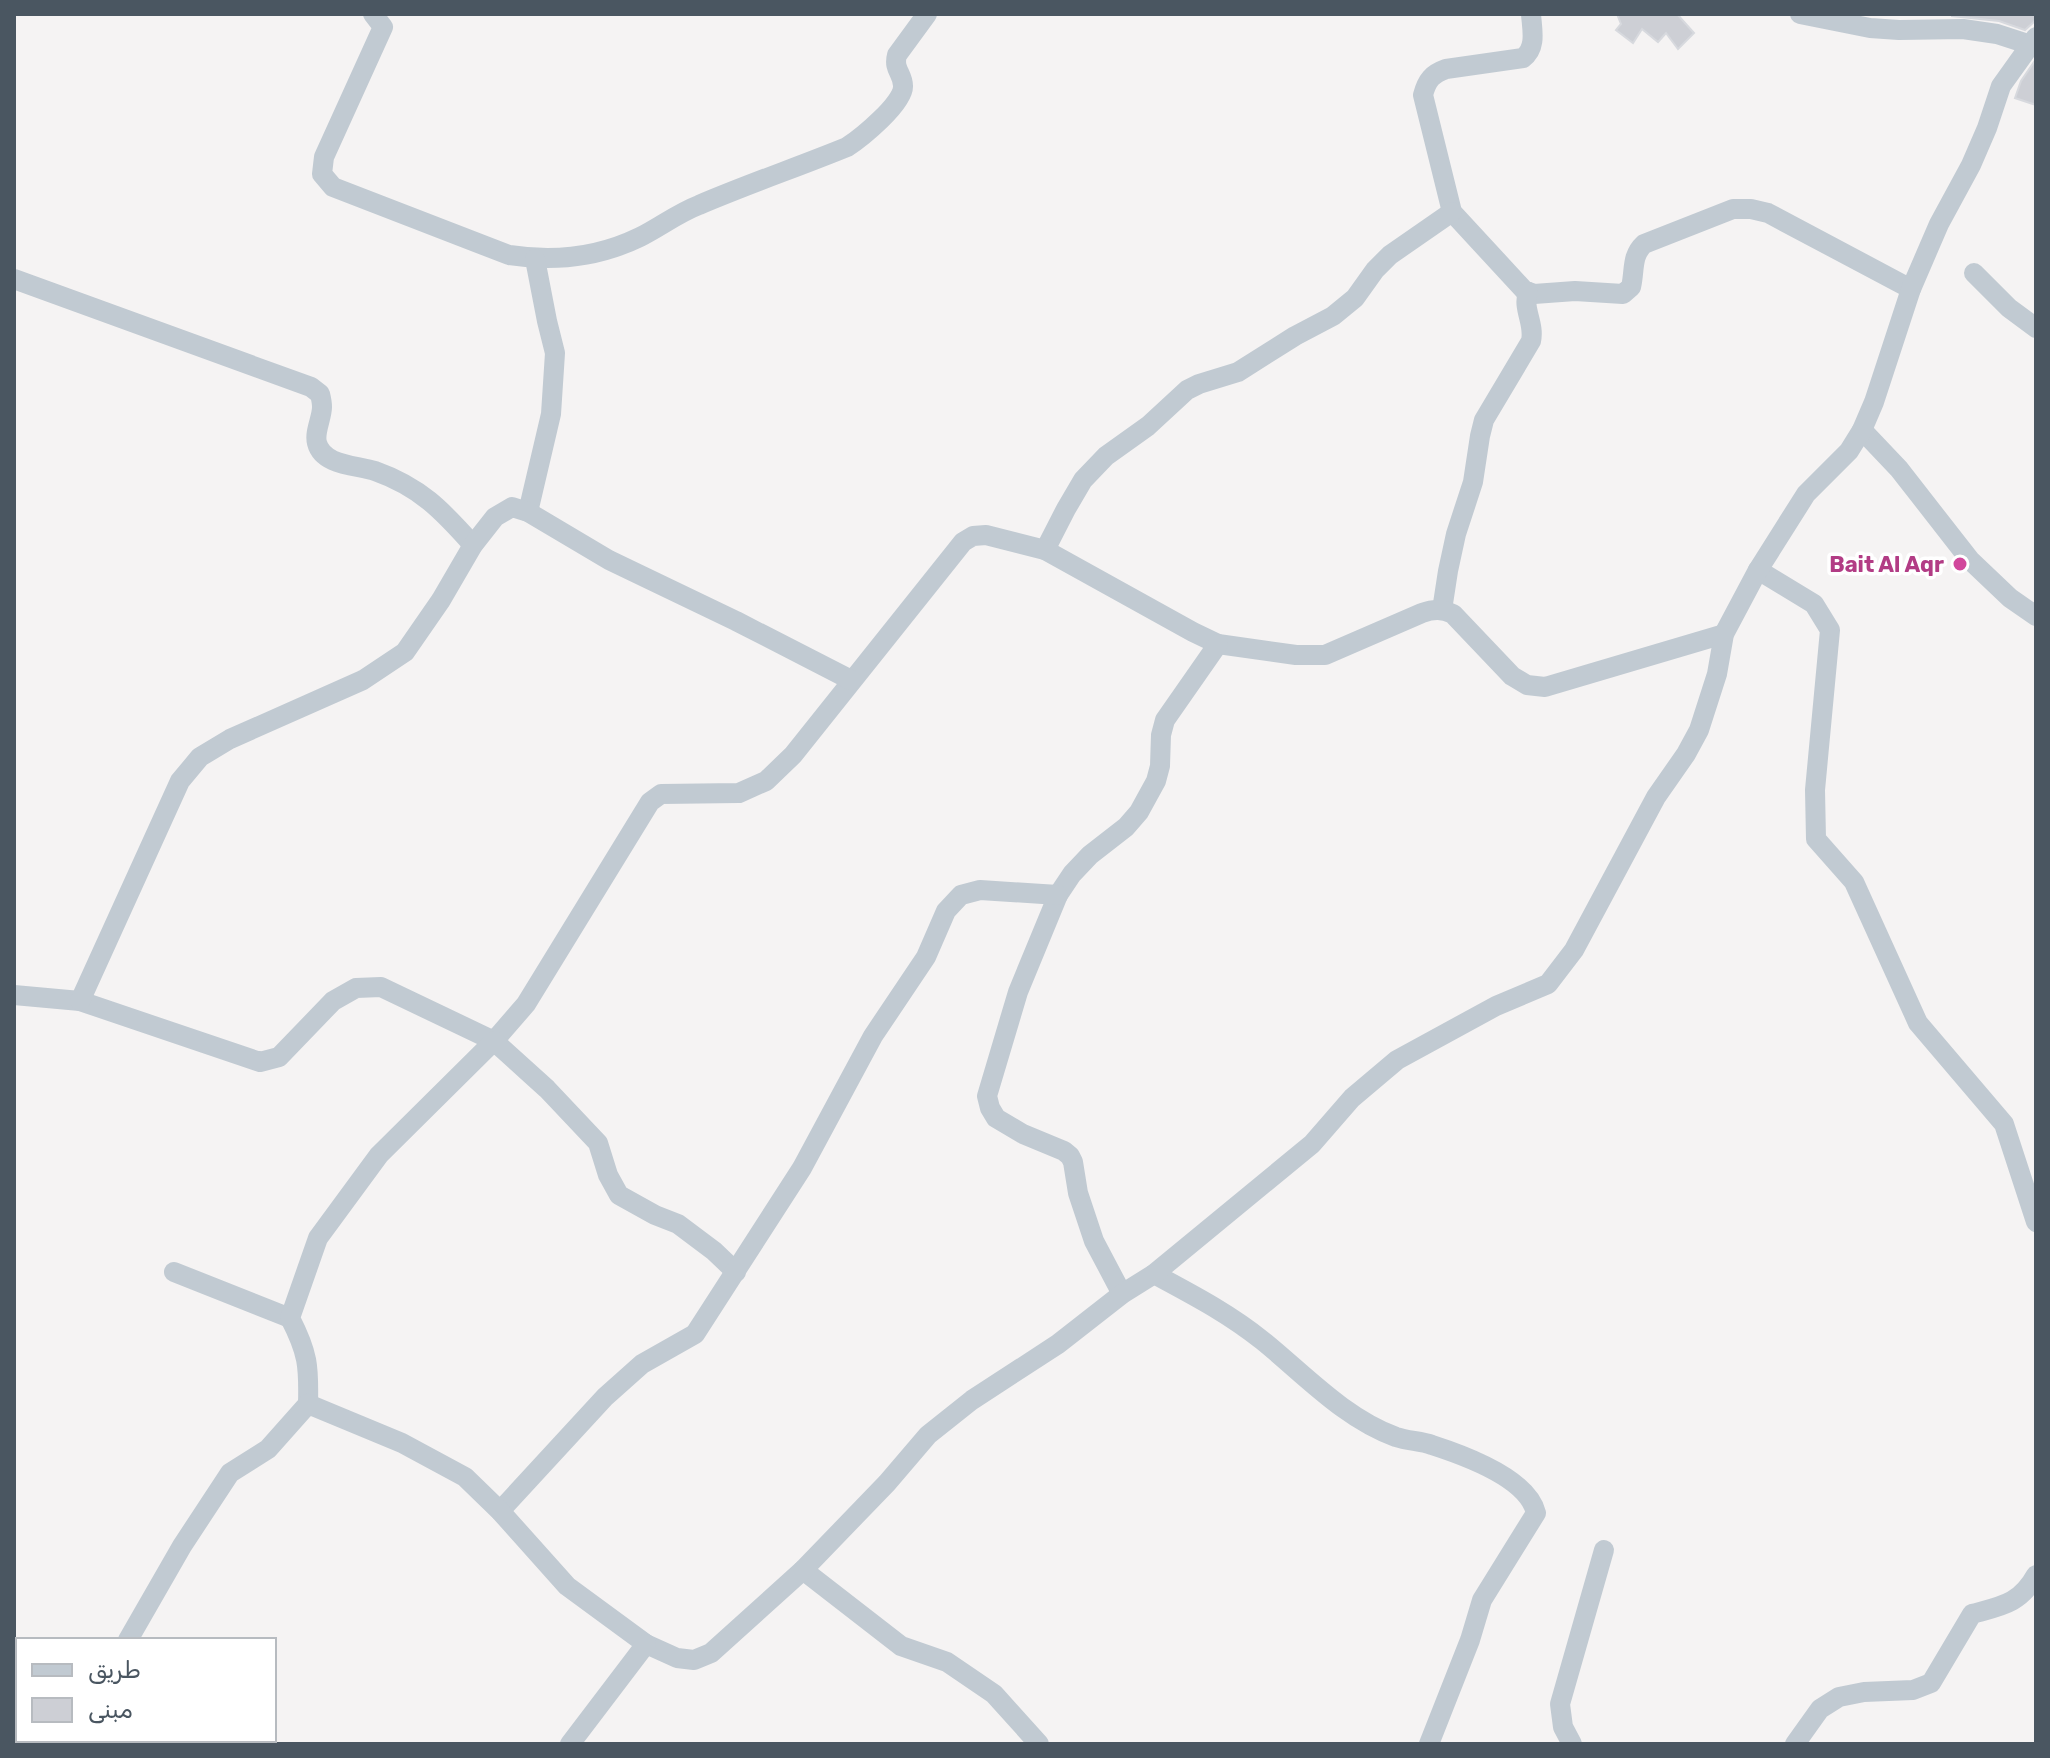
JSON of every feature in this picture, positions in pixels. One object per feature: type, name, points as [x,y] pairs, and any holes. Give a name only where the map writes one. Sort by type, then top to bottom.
[{"type":"street","points":[[373,14],[383,27],[324,157],[322,174],[333,187],[509,255],[535,259],[563,258],[616,247],[695,206],[847,147],[865,135],[902,93],[903,82],[895,63],[897,55],[927,14]]},
{"type":"street","points":[[1531,14],[1532,47],[1529,54],[1523,58],[1435,73],[1426,83],[1423,95],[1452,212],[1528,292],[1623,294],[1631,287],[1634,257],[1644,244],[1733,209],[1768,213],[1911,289]]},
{"type":"street","points":[[308,1404],[402,1443],[465,1477],[567,1586],[646,1644],[677,1658],[694,1660],[711,1653],[803,1570],[887,1483],[928,1435],[972,1400],[1058,1344],[1122,1294],[1154,1274],[1312,1144],[1352,1098],[1397,1060],[1496,1006],[1548,984],[1574,950],[1656,797],[1699,730],[1717,674],[1724,634],[1758,570],[1806,494],[1849,451],[1862,430],[1911,289],[1939,224],[1971,165],[2001,86],[2034,41],[1963,29],[1870,28],[1800,14]]},
{"type":"street","points":[[1045,550],[1083,480],[1106,456],[1148,426],[1187,390],[1238,372],[1333,316],[1355,298],[1390,255],[1452,212]]},
{"type":"street","points":[[528,512],[551,414],[555,353],[535,259]]},
{"type":"street","points":[[1974,273],[2009,308],[2036,328]]},
{"type":"street","points":[[14,279],[311,387],[320,394],[322,407],[316,440],[321,451],[332,460],[375,471],[413,488],[441,509],[473,545]]},
{"type":"street","points":[[1442,610],[1456,534],[1473,482],[1484,420],[1533,335],[1526,306],[1528,292]]},
{"type":"street","points":[[1862,430],[1899,469],[1970,560],[2010,598],[2036,616]]},
{"type":"street","points":[[80,1001],[180,781],[200,757],[230,739],[363,680],[405,652],[441,600],[473,545],[495,517],[512,507],[528,512],[609,560],[851,680]]},
{"type":"street","points":[[290,1318],[318,1238],[379,1155],[494,1041],[526,1004],[650,802],[661,794],[739,793],[766,781],[793,755],[963,542],[973,536],[986,535],[1045,550],[1218,644],[1296,655],[1325,655],[1338,651],[1432,609],[1442,610],[1453,614],[1512,676],[1527,685],[1545,687],[1724,634]]},
{"type":"street","points":[[1758,570],[1814,604],[1830,630],[1815,790],[1816,839],[1854,882],[1918,1023],[2004,1124],[2036,1222]]},
{"type":"street","points":[[1122,1294],[1094,1241],[1070,1156],[996,1118],[987,1096],[1018,992],[1058,895],[1090,855],[1126,827],[1139,812],[1156,781],[1165,720],[1218,644]]},
{"type":"street","points":[[500,1511],[605,1397],[642,1364],[695,1334],[802,1168],[873,1036],[926,957],[946,911],[961,895],[980,890],[1058,895]]},
{"type":"street","points":[[14,995],[80,1001],[260,1062],[279,1057],[333,1001],[356,988],[381,987],[494,1041],[547,1089],[598,1143],[608,1175],[619,1195],[678,1224],[736,1272]]},
{"type":"street","points":[[129,1638],[182,1546],[230,1473],[268,1449],[308,1404],[309,1367],[302,1341],[290,1318],[174,1272]]},
{"type":"street","points":[[1154,1274],[1224,1312],[1363,1422],[1398,1438],[1430,1444],[1477,1462],[1513,1482],[1534,1505],[1536,1513],[1482,1600],[1470,1640],[1429,1744]]},
{"type":"street","points":[[1572,1744],[1563,1727],[1560,1704],[1604,1550]]},
{"type":"street","points":[[803,1570],[901,1646],[947,1662],[994,1694],[1039,1744]]},
{"type":"street","points":[[1795,1744],[1820,1709],[1839,1697],[1864,1692],[1913,1690],[1931,1683],[1972,1614],[2012,1603],[2036,1575]]},
{"type":"street","points":[[570,1744],[646,1644]]},
{"type":"building","points":[[1617,14],[1677,14],[1694,33],[1678,49],[1666,33],[1658,42],[1642,29],[1633,43],[1616,30],[1621,24]]},
{"type":"building","points":[[1952,14],[2036,14],[2036,20],[2025,30],[1999,21]]},
{"type":"building","points":[[2036,59],[2036,105],[2015,98],[2021,81]]},
{"type":"place","name":"Bait Al Aqr","points":[[1960,564]]}]
